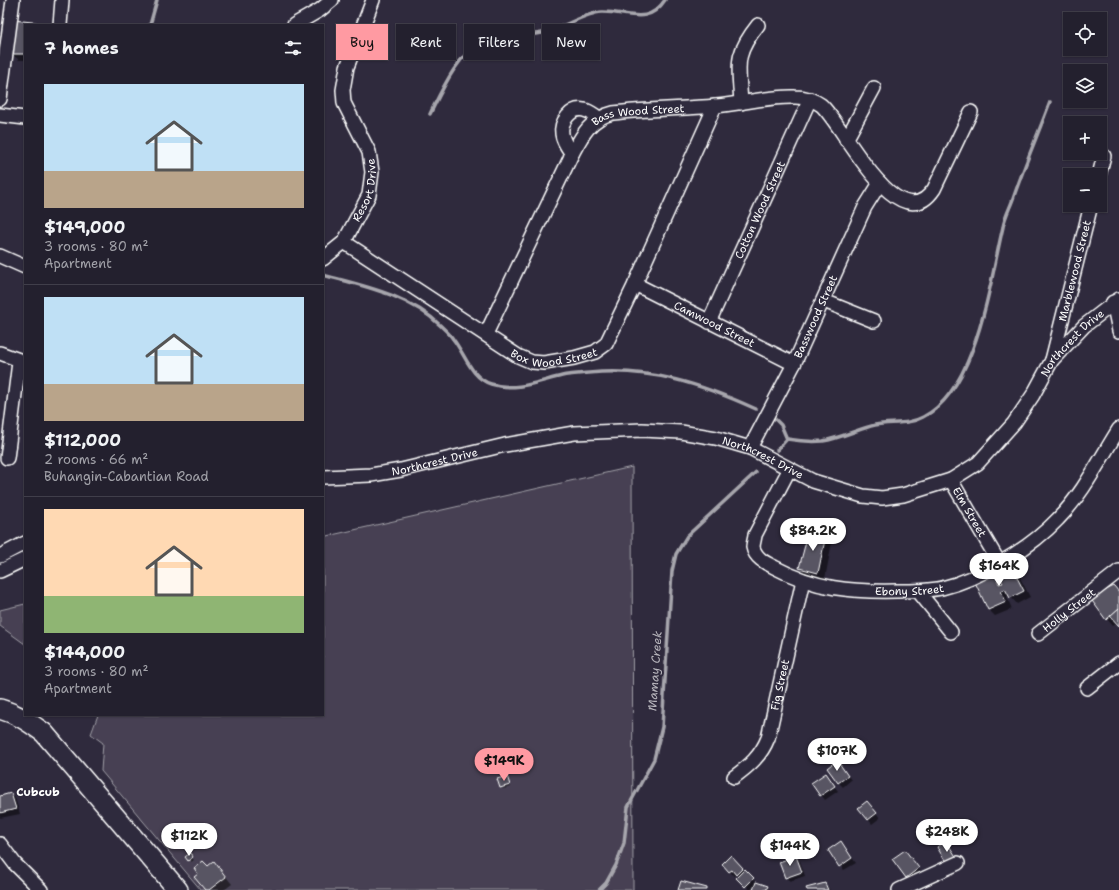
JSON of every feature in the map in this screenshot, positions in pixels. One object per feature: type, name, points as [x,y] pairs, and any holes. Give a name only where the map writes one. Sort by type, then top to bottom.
[{"type":"main road","points":[[0,709],[13,712],[24,718],[44,733],[178,890]]},
{"type":"street","points":[[0,99],[13,0]]},
{"type":"street","points":[[60,24],[62,0]]},
{"type":"street","points":[[296,24],[320,10],[332,0]]},
{"type":"street","name":"Resort Drive","points":[[324,258],[344,242],[368,195],[372,172],[369,152],[364,139],[344,103],[344,78],[373,0]]},
{"type":"street","points":[[741,103],[739,61],[742,48],[758,25]]},
{"type":"street","points":[[846,140],[874,88]]},
{"type":"street","name":"Bass Wood Street","points":[[486,334],[572,154],[585,132],[599,118],[613,113],[715,106],[780,97],[810,99]]},
{"type":"street","points":[[810,99],[821,105],[828,113],[846,140],[880,183],[902,200],[911,203],[918,202],[930,195],[971,112]]},
{"type":"street","name":"Cotton Wood Street","points":[[709,322],[810,99]]},
{"type":"street","name":"Box Wood Street","points":[[344,242],[518,356],[532,362],[544,364],[595,352],[606,344],[635,284],[715,106]]},
{"type":"street","points":[[572,154],[563,140],[562,126],[565,118],[577,110],[584,110],[599,118]]},
{"type":"street","points":[[0,115],[24,118]]},
{"type":"street","name":"Basswood Street","points":[[750,448],[794,364],[865,207],[880,183]]},
{"type":"street","name":"Marblewood Street","points":[[1052,360],[1089,212]]},
{"type":"street","points":[[0,256],[24,267]]},
{"type":"street","name":"Camwood Street","points":[[635,284],[794,364]]},
{"type":"street","points":[[824,300],[874,321]]},
{"type":"street","points":[[1116,300],[1119,331]]},
{"type":"street","name":"Northcrest Drive","points":[[324,477],[371,475],[401,470],[505,445],[574,433],[642,430],[681,432],[716,438],[750,448],[813,481],[863,496],[882,498],[924,490],[951,480],[978,463],[1014,423],[1033,395],[1052,360],[1084,326],[1116,300]]},
{"type":"street","points":[[0,353],[22,362],[7,458]]},
{"type":"street","name":"Ebony Street","points":[[790,470],[755,535],[753,546],[757,555],[764,562],[789,575],[835,590],[860,592],[918,591],[942,588],[971,579],[1000,564],[1027,546],[1059,519],[1084,486],[1119,429]]},
{"type":"street","name":"Elm Street","points":[[951,480],[1000,564]]},
{"type":"street","points":[[0,556],[24,544]]},
{"type":"street","points":[[0,571],[24,559]]},
{"type":"street","name":"Holly Street","points":[[1038,634],[1119,571]]},
{"type":"street","name":"Fig Street","points":[[734,777],[755,760],[763,750],[768,738],[803,580]]},
{"type":"street","points":[[918,591],[951,632]]},
{"type":"street","points":[[1086,688],[1119,663]]},
{"type":"street","points":[[0,844],[15,864],[41,890]]},
{"type":"street","points":[[899,890],[958,863]]},
{"type":"shaded area","points":[[632,467],[633,890],[201,890],[101,771],[103,743],[91,734],[98,716],[324,716],[324,537]]},
{"type":"shaded area","points":[[24,604],[24,643],[0,626],[0,610]]},
{"type":"building","points":[[13,20],[42,23],[24,24],[24,54],[11,54]]},
{"type":"building","points":[[809,530],[826,535],[818,573],[799,568]]},
{"type":"building","points":[[1010,564],[1024,591],[1010,598],[1005,589],[1001,591],[1006,602],[988,610],[974,580],[995,574],[999,584],[1003,583],[996,571]]},
{"type":"building","points":[[1114,586],[1119,592],[1119,608],[1106,620],[1090,598]]},
{"type":"building","points":[[1119,608],[1119,626],[1110,616]]},
{"type":"building","points":[[837,760],[848,776],[838,783],[827,768]]},
{"type":"building","points":[[826,773],[835,786],[820,796],[811,783]]},
{"type":"building","points":[[507,776],[510,785],[500,788],[497,779]]},
{"type":"building","points":[[11,793],[16,809],[0,813],[0,796]]},
{"type":"building","points":[[867,801],[877,813],[868,820],[858,808]]},
{"type":"building","points":[[841,841],[852,858],[839,867],[828,850]]},
{"type":"building","points":[[946,841],[957,858],[947,864],[937,847]]},
{"type":"building","points":[[905,850],[919,868],[906,878],[892,859]]},
{"type":"building","points":[[190,853],[193,857],[188,861],[185,857]]},
{"type":"building","points":[[731,855],[743,868],[736,875],[732,870],[729,872],[722,864]]},
{"type":"building","points":[[796,856],[802,872],[785,878],[779,862]]},
{"type":"building","points":[[203,861],[208,866],[214,861],[226,877],[209,890],[205,890],[194,877],[198,874],[194,868]]},
{"type":"building","points":[[745,869],[754,878],[745,887],[736,878]]},
{"type":"building","points":[[681,881],[707,888],[707,890],[678,890]]},
{"type":"building","points":[[756,882],[768,886],[766,890],[753,890]]},
{"type":"building","points":[[825,883],[828,890],[807,890],[806,888]]},
{"type":"waterway","points":[[150,24],[157,0]]},
{"type":"waterway","points":[[430,114],[445,84],[458,64],[473,47],[482,42],[496,37],[535,34],[550,31],[595,13],[611,12],[636,16],[644,15],[651,13],[665,0]]},
{"type":"waterway","points":[[787,439],[823,441],[875,425],[918,420],[941,403],[956,384],[969,359],[978,332],[986,304],[1005,219],[1050,102]]},
{"type":"waterway","points":[[324,275],[385,293],[415,306],[428,315],[452,337],[473,371],[478,377],[491,384],[509,387],[527,385],[569,375],[611,372],[633,373],[675,379],[715,392],[756,409]]},
{"type":"waterway","points":[[775,419],[781,425],[787,439]]},
{"type":"waterway","name":"Mamay Creek","points":[[777,450],[787,439]]},
{"type":"waterway","name":"Mamay Creek","points":[[599,890],[606,883],[616,865],[624,843],[628,807],[654,759],[662,727],[672,571],[676,554],[687,536],[756,472]]},
{"type":"district","name":"Cubcub","points":[[38,792]]}]
